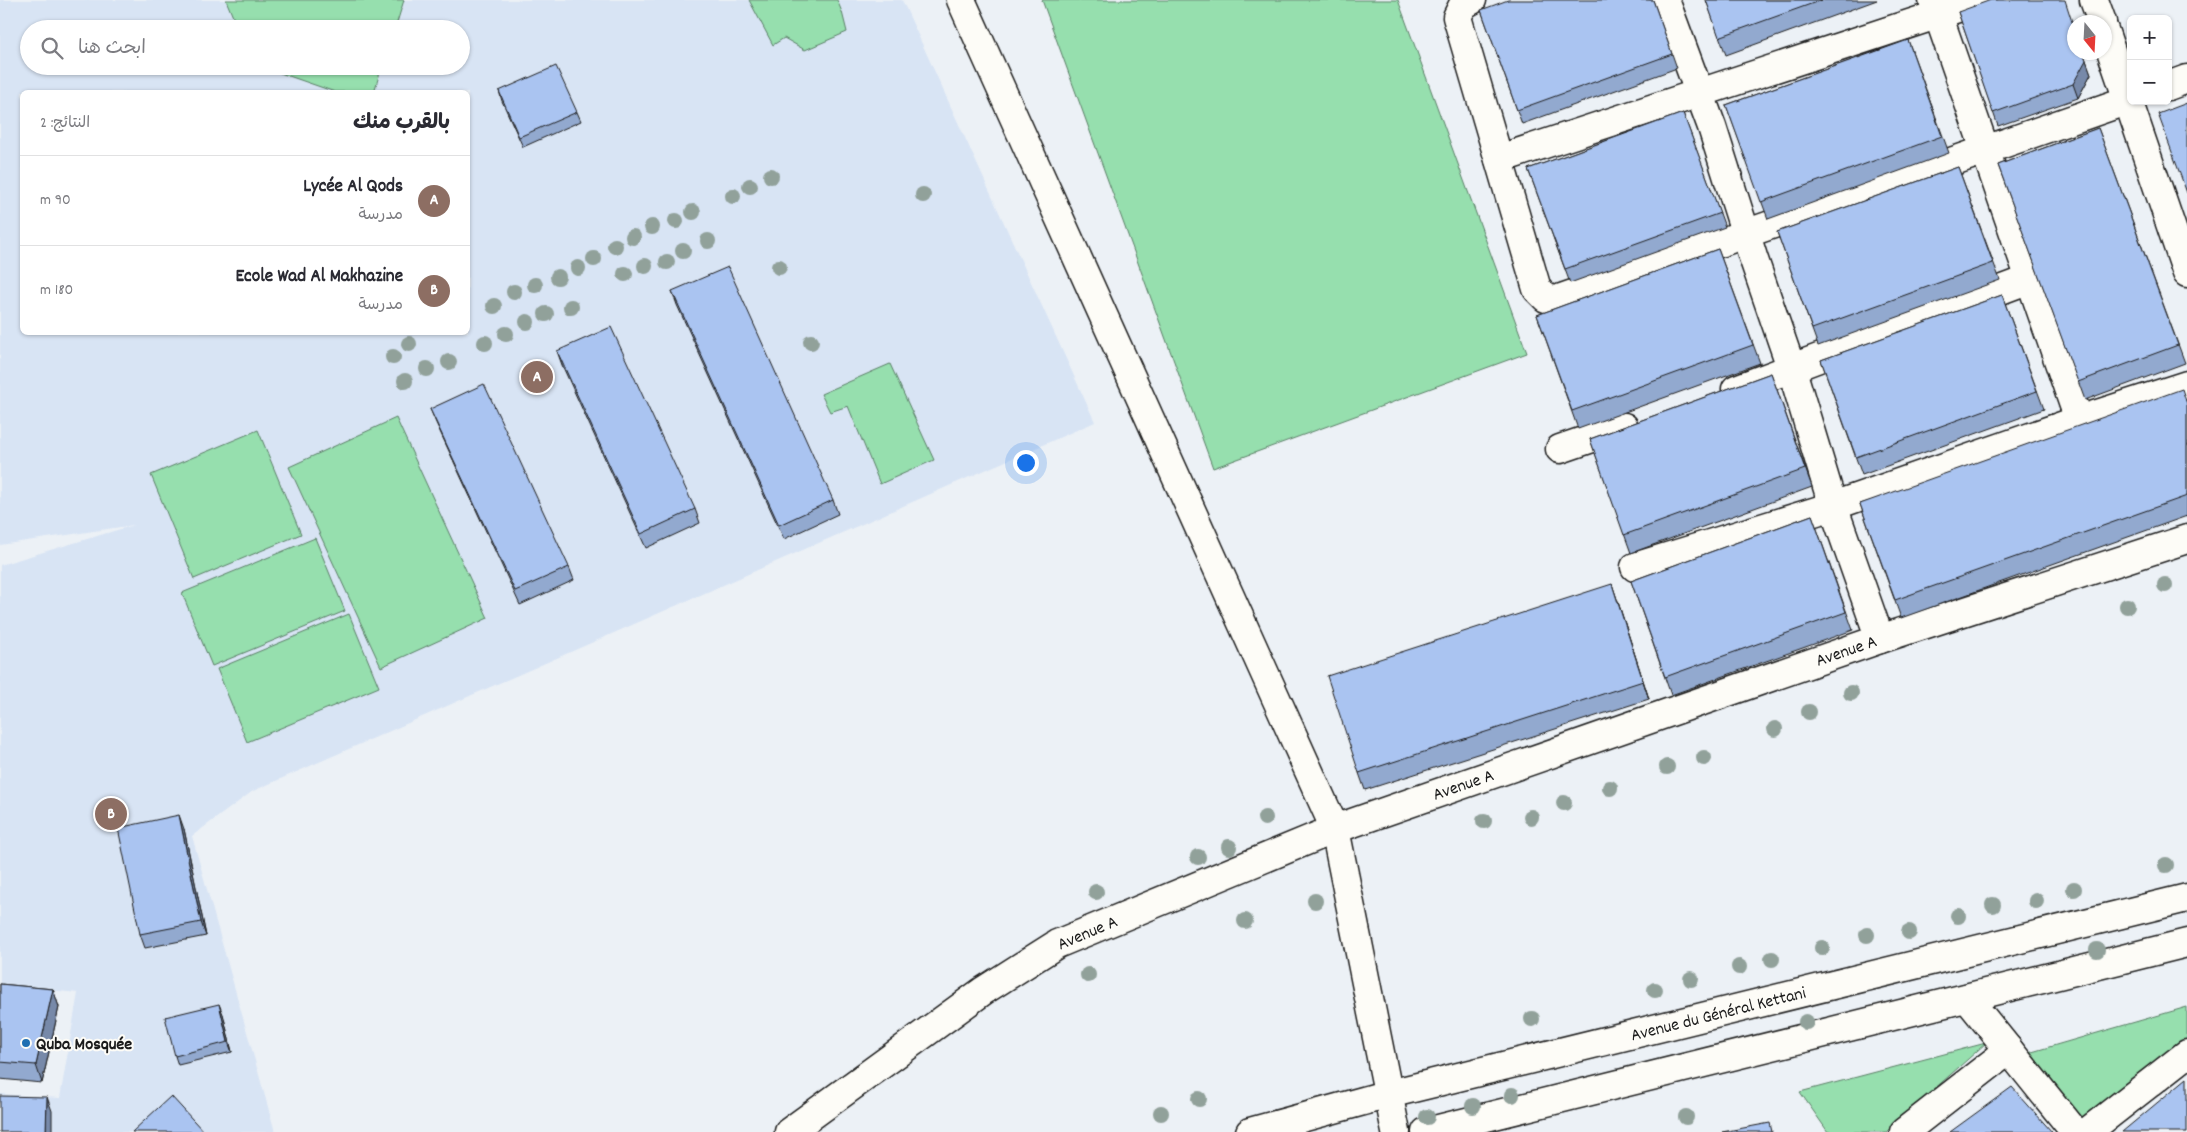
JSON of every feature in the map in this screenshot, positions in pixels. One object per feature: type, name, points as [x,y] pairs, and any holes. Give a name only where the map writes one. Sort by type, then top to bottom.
[{"type":"street","points":[[961,0],[1334,829],[1396,1132]]},
{"type":"street","points":[[1472,0],[1463,5],[1457,17],[1537,289],[1546,298],[1556,300],[2127,101]]},
{"type":"street","points":[[1665,0],[1747,234],[1834,506],[1880,638]]},
{"type":"street","points":[[1499,159],[1699,93],[1935,8],[1982,0]]},
{"type":"street","points":[[2094,0],[2099,15]]},
{"type":"street","points":[[1935,8],[2079,420]]},
{"type":"street","points":[[2112,52],[2127,92]]},
{"type":"street","points":[[2172,85],[2187,79]]},
{"type":"street","points":[[2132,105],[2187,273]]},
{"type":"street","points":[[1708,398],[1792,370],[2030,279]]},
{"type":"street","points":[[1635,567],[1834,506],[2079,420],[2187,385]]},
{"type":"street","points":[[1560,449],[1643,421]]},
{"type":"street","name":"Avenue A","points":[[789,1132],[983,991],[1057,944],[1334,829],[1880,638],[2187,539]]},
{"type":"street","name":"Avenue du Général Kettani","points":[[1250,1132],[1389,1094],[2187,898]]},
{"type":"street","points":[[1426,1132],[2187,943]]},
{"type":"street","points":[[1967,998],[2075,1132]]},
{"type":"street","points":[[1904,1132],[2009,1050]]},
{"type":"street","points":[[2087,1132],[2187,1054]]},
{"type":"shaded area","points":[[0,0],[902,0],[1095,422],[253,791],[192,836],[275,1132],[0,1132],[0,1094],[60,1098],[78,993],[0,985],[0,565],[134,525],[0,545]]},
{"type":"green space","points":[[226,0],[404,0],[398,20],[234,20]]},
{"type":"green space","points":[[749,0],[837,0],[847,32],[805,50],[784,38],[773,45]]},
{"type":"green space","points":[[1042,0],[1398,0],[1527,353],[1213,468]]},
{"type":"green space","points":[[286,75],[379,75],[375,90],[329,90]]},
{"type":"green space","points":[[890,364],[934,460],[880,484],[848,406],[830,412],[821,394]]},
{"type":"green space","points":[[396,418],[488,618],[381,667],[289,467]]},
{"type":"green space","points":[[258,430],[301,534],[194,579],[151,475]]},
{"type":"green space","points":[[315,538],[345,611],[212,666],[182,593]]},
{"type":"green space","points":[[349,614],[379,687],[247,742],[217,669]]},
{"type":"green space","points":[[2187,1007],[2187,1053],[2091,1132],[2018,1056]]},
{"type":"green space","points":[[1986,1043],[1886,1132],[1828,1132],[1800,1092]]},
{"type":"building","points":[[1508,0],[1653,0],[1672,54],[1517,110],[1481,10]]},
{"type":"building","points":[[1706,0],[1822,0],[1719,37]]},
{"type":"building","points":[[1991,0],[2065,0],[2070,15],[2067,15],[2067,60],[2086,60],[2073,84],[1993,113],[1958,12]]},
{"type":"building","points":[[1908,40],[1942,136],[1761,202],[1726,105]]},
{"type":"building","points":[[556,66],[577,112],[519,137],[499,91]]},
{"type":"building","points":[[2187,103],[2187,193],[2158,114]]},
{"type":"building","points":[[1683,113],[1720,213],[1565,269],[1528,169]]},
{"type":"building","points":[[2098,128],[2178,345],[2078,382],[1998,165]]},
{"type":"building","points":[[1958,167],[1993,263],[1812,329],[1777,232]]},
{"type":"building","points":[[1718,249],[1753,345],[1572,411],[1537,315]]},
{"type":"building","points":[[728,267],[833,500],[779,525],[672,291]]},
{"type":"building","points":[[2002,295],[2037,391],[1856,457],[1821,360]]},
{"type":"building","points":[[611,327],[695,509],[641,534],[557,351]]},
{"type":"building","points":[[1771,373],[1805,469],[1624,535],[1590,439]]},
{"type":"building","points":[[484,384],[569,567],[515,591],[430,409]]},
{"type":"building","points":[[2182,389],[2187,404],[2187,496],[1895,600],[1860,504]]},
{"type":"building","points":[[1812,515],[1846,612],[1665,677],[1631,581]]},
{"type":"building","points":[[1612,584],[1643,681],[1359,773],[1327,676]]},
{"type":"building","points":[[179,815],[201,922],[140,934],[118,828]]},
{"type":"building","name":"Quba Mosquée","points":[[0,984],[53,989],[36,1065],[0,1062]]},
{"type":"building","points":[[219,1004],[228,1042],[175,1056],[165,1017]]},
{"type":"building","points":[[2187,1078],[2187,1132],[2122,1132]]},
{"type":"building","points":[[2012,1087],[2052,1132],[1950,1132]]},
{"type":"building","points":[[0,1096],[47,1097],[46,1132],[0,1132]]},
{"type":"building","points":[[171,1096],[204,1132],[132,1132]]},
{"type":"building","points":[[1770,1123],[1772,1132],[1722,1132]]},
{"type":"place","name":"Lycée Al Qods","points":[[537,377]]},
{"type":"place","name":"Ecole Wad Al Makhazine","points":[[111,814]]},
{"type":"place","name":"Quba Mosquée","points":[[26,1043]]}]
